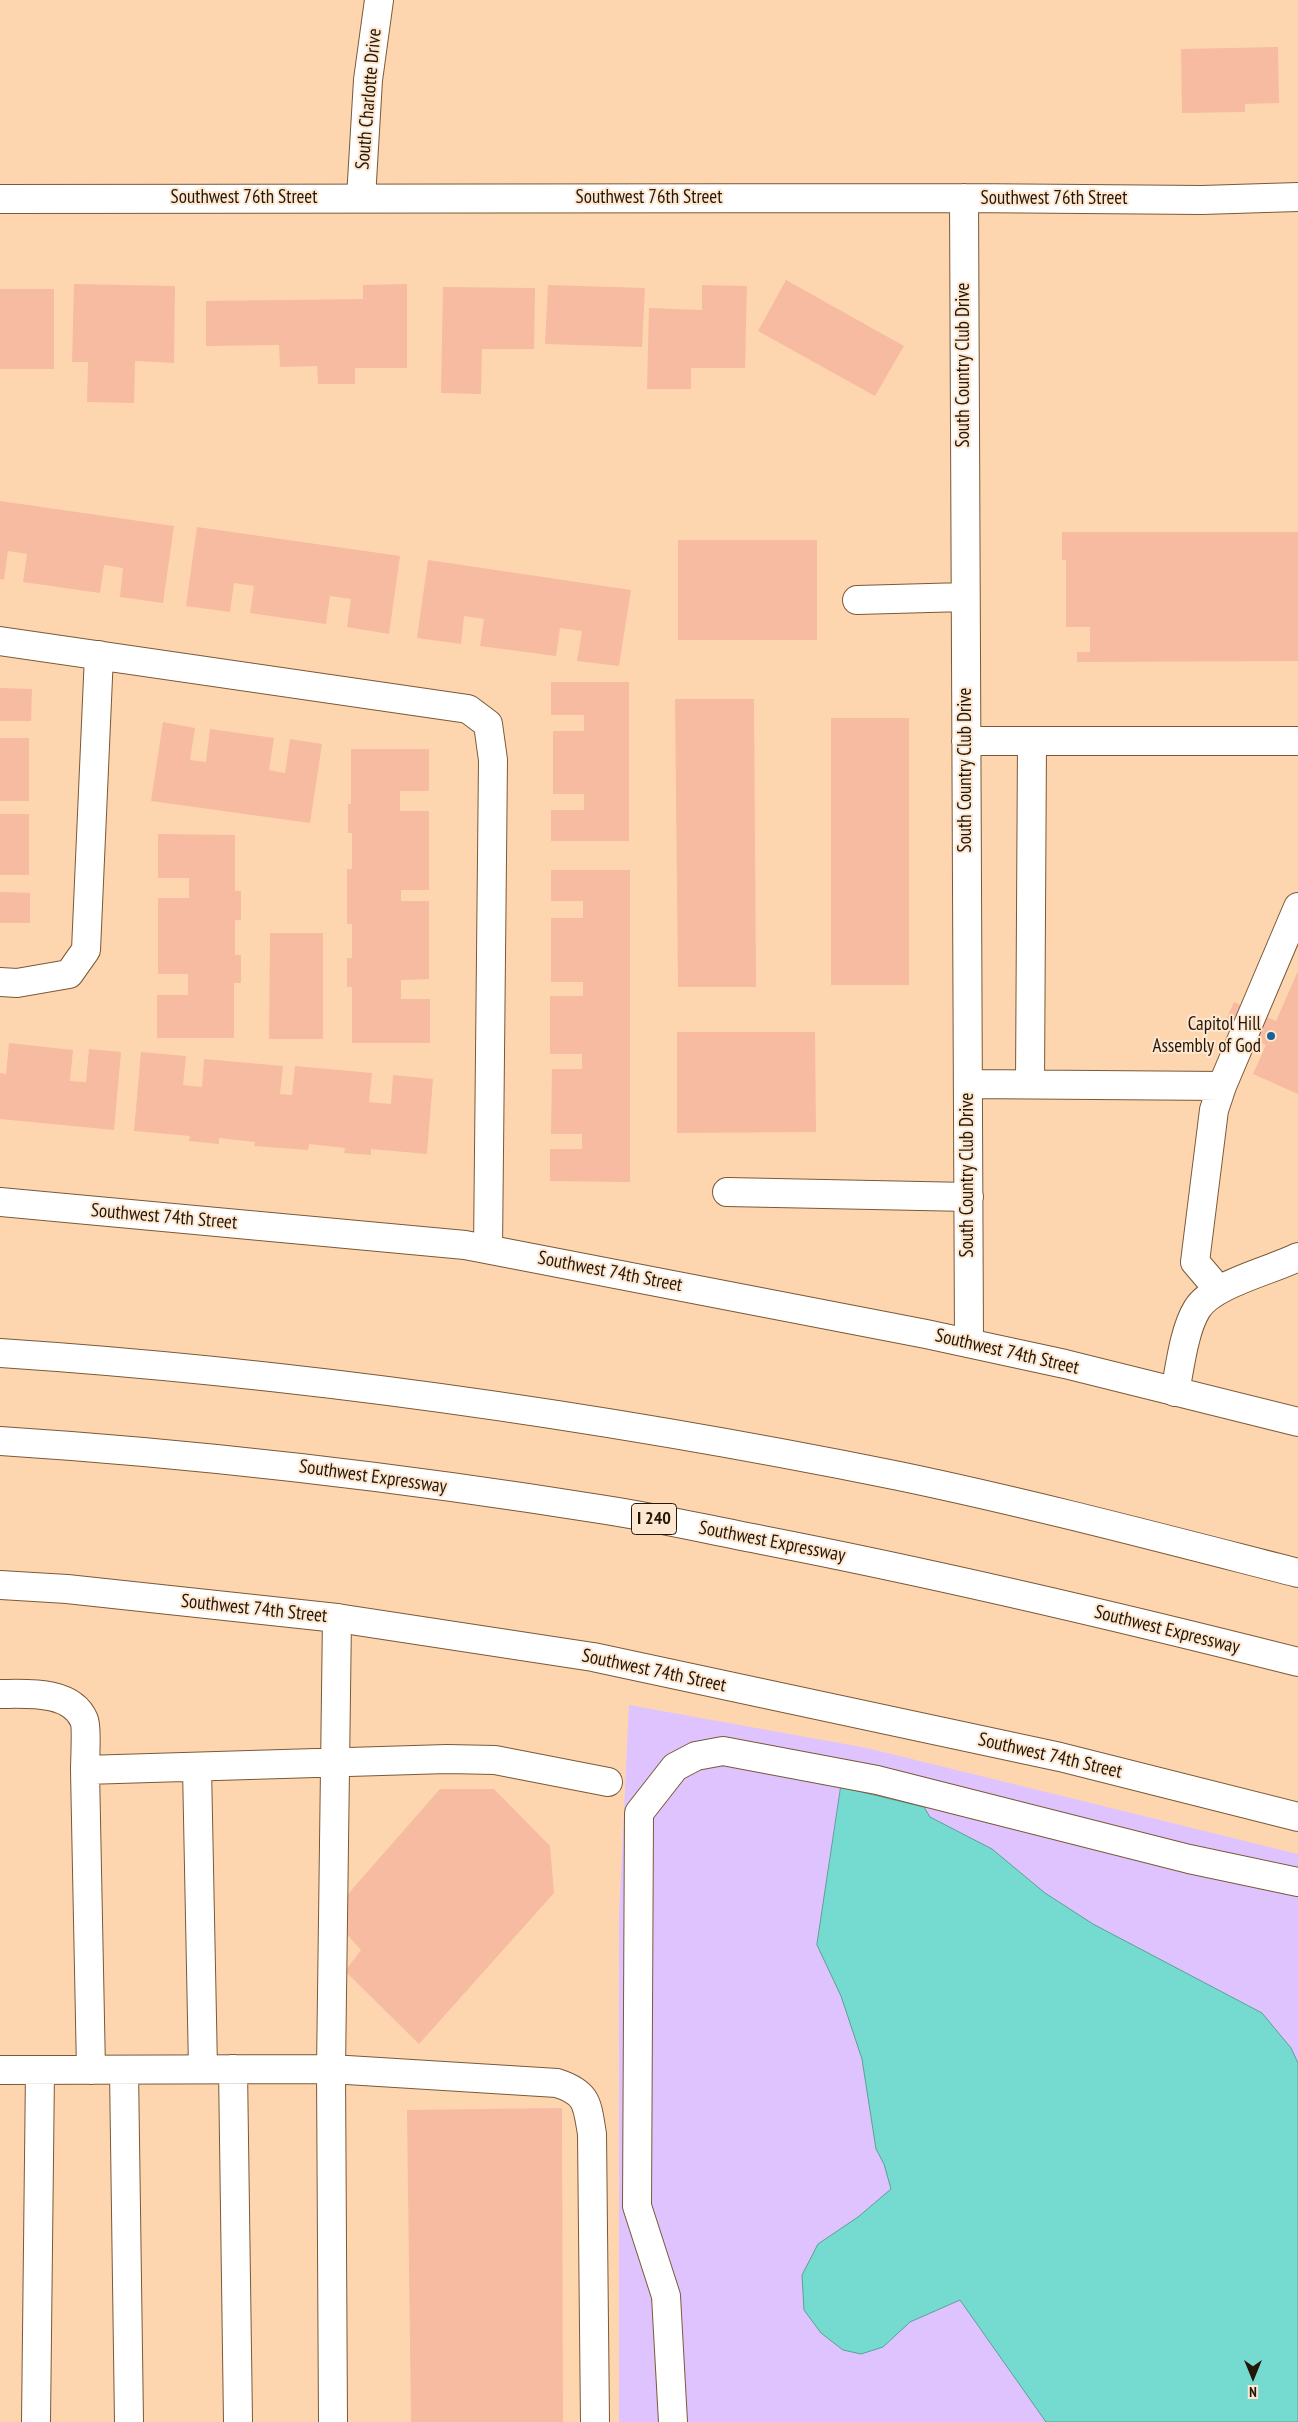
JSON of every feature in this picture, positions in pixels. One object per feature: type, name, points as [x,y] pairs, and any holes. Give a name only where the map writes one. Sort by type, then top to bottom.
[{"type":"main road","name":"South Charlotte Drive","points":[[361,198],[368,80],[379,0]]},
{"type":"main road","name":"Southwest 76th Street","points":[[0,199],[964,198],[1202,200],[1298,197]]},
{"type":"main road","name":"South Country Club Drive","points":[[964,198],[969,1343]]},
{"type":"main road","points":[[857,600],[965,597]]},
{"type":"main road","points":[[0,641],[468,710],[488,724],[493,760],[488,1249]]},
{"type":"main road","points":[[0,982],[17,984],[69,974],[86,950],[99,655]]},
{"type":"main road","points":[[966,741],[1298,741]]},
{"type":"main road","points":[[1030,1084],[1032,742]]},
{"type":"main road","points":[[1218,1289],[1195,1262],[1214,1110],[1222,1086],[1298,907]]},
{"type":"main road","points":[[968,1084],[1222,1086]]},
{"type":"main road","points":[[727,1192],[969,1197]]},
{"type":"main road","name":"Southwest 74th Street","points":[[0,1202],[465,1244],[969,1343],[1298,1422]]},
{"type":"main road","points":[[1175,1392],[1187,1336],[1197,1309],[1218,1289],[1279,1267],[1298,1257]]},
{"type":"main road","points":[[0,1353],[112,1360],[326,1382],[528,1410],[706,1440],[910,1479],[1099,1522],[1298,1573]]},
{"type":"main road","name":"Southwest Expressway","points":[[0,1441],[88,1446],[325,1470],[608,1510],[874,1562],[1155,1626],[1298,1662]]},
{"type":"main road","name":"Southwest 74th Street","points":[[0,1584],[67,1589],[337,1618],[603,1659],[1060,1757],[1298,1817]]},
{"type":"main road","points":[[334,2422],[331,2069],[337,1618]]},
{"type":"main road","points":[[0,1694],[36,1694],[68,1701],[84,1720],[91,2070]]},
{"type":"main road","points":[[673,2422],[666,2296],[637,2206],[637,2186],[639,1813],[676,1766],[696,1756],[723,1751],[877,1780],[1189,1859],[1298,1882]]},
{"type":"main road","points":[[85,1770],[335,1764],[447,1759],[495,1760],[608,1782]]},
{"type":"main road","points":[[197,1767],[203,2069]]},
{"type":"main road","points":[[233,2069],[238,2422]]},
{"type":"main road","points":[[0,2070],[331,2069],[557,2083],[575,2089],[587,2104],[592,2134],[595,2422]]},
{"type":"main road","points":[[36,2422],[40,2070]]},
{"type":"main road","points":[[124,2070],[129,2422]]},
{"type":"shaded area","points":[[629,1705],[867,1748],[1298,1854],[1298,2422],[619,2422],[619,1917]]},
{"type":"water","points":[[841,1787],[924,1807],[930,1817],[992,1849],[1045,1893],[1093,1924],[1262,2013],[1291,2048],[1298,2063],[1298,2422],[1046,2422],[960,2300],[910,2322],[883,2347],[861,2354],[843,2350],[821,2333],[804,2310],[802,2275],[818,2244],[858,2217],[891,2189],[884,2164],[876,2149],[862,2059],[841,1996],[817,1945]]},
{"type":"building","points":[[1278,47],[1279,103],[1245,104],[1245,112],[1182,113],[1181,49]]},
{"type":"building","points":[[786,280],[904,346],[875,396],[758,331]]},
{"type":"building","points":[[74,284],[175,286],[174,363],[135,361],[134,403],[87,402],[88,362],[72,362]]},
{"type":"building","points":[[407,284],[407,368],[355,368],[355,384],[318,384],[317,366],[280,367],[279,345],[206,346],[206,301],[363,299],[363,285]]},
{"type":"building","points":[[548,285],[645,288],[642,347],[545,344]]},
{"type":"building","points":[[702,285],[747,286],[745,368],[691,368],[691,389],[647,389],[649,308],[702,310]]},
{"type":"building","points":[[443,287],[535,288],[534,349],[482,349],[481,394],[441,393]]},
{"type":"building","points":[[0,289],[54,289],[54,369],[0,369]]},
{"type":"building","points":[[0,501],[174,526],[163,603],[120,597],[123,568],[104,565],[100,593],[23,582],[27,554],[8,551],[4,580],[0,579]]},
{"type":"building","points":[[197,527],[400,556],[389,634],[347,627],[351,599],[330,596],[326,624],[250,613],[254,586],[234,583],[230,612],[186,606]]},
{"type":"building","points":[[1062,532],[1298,532],[1298,661],[1077,662],[1077,652],[1090,652],[1090,627],[1066,627],[1066,560],[1062,560]]},
{"type":"building","points":[[678,540],[817,540],[817,640],[678,640]]},
{"type":"building","points":[[428,560],[631,590],[619,666],[577,661],[582,631],[560,628],[556,656],[480,646],[484,619],[464,616],[461,644],[417,638]]},
{"type":"building","points":[[551,682],[629,682],[629,841],[551,841],[551,810],[584,810],[584,794],[553,794],[553,731],[584,731],[584,715],[551,715]]},
{"type":"building","points":[[0,688],[32,689],[31,721],[0,721]]},
{"type":"building","points":[[675,699],[754,699],[756,987],[678,987]]},
{"type":"building","points":[[831,718],[909,718],[909,985],[831,985]]},
{"type":"building","points":[[163,722],[195,728],[190,760],[206,762],[210,729],[274,738],[269,770],[285,773],[290,739],[322,744],[310,823],[151,801]]},
{"type":"building","points":[[0,738],[29,738],[29,801],[0,801]]},
{"type":"building","points":[[351,749],[429,749],[429,791],[400,791],[400,811],[429,811],[429,890],[401,890],[401,901],[429,901],[429,979],[401,980],[401,999],[430,999],[430,1043],[352,1043],[352,987],[347,987],[347,958],[352,958],[352,924],[347,924],[347,869],[352,869],[352,833],[348,833],[348,804],[351,804]]},
{"type":"building","points":[[0,814],[29,814],[29,875],[0,875]]},
{"type":"building","points":[[158,834],[235,835],[235,891],[241,891],[241,920],[235,920],[235,955],[241,955],[241,983],[234,983],[234,1038],[157,1038],[157,995],[188,995],[188,974],[158,974],[158,898],[189,898],[189,878],[158,878]]},
{"type":"building","points":[[551,870],[630,870],[630,1182],[550,1181],[550,1149],[582,1149],[582,1134],[551,1134],[552,1069],[582,1069],[582,1054],[550,1054],[550,996],[583,996],[583,982],[551,982],[551,918],[583,918],[583,901],[551,901]]},
{"type":"building","points":[[0,892],[30,893],[30,923],[0,923]]},
{"type":"building","points":[[270,933],[323,933],[323,1039],[269,1039]]},
{"type":"building","name":"Capitol Hill Assembly of God","points":[[1298,971],[1298,1094],[1253,1074],[1266,1045],[1223,1026],[1234,1002],[1276,1021]]},
{"type":"building","points":[[677,1032],[815,1032],[816,1132],[677,1133]]},
{"type":"building","points":[[9,1043],[73,1050],[70,1081],[86,1082],[89,1049],[121,1052],[114,1130],[0,1119],[0,1073],[6,1074]]},
{"type":"building","points":[[141,1052],[186,1056],[183,1085],[202,1087],[204,1059],[283,1066],[280,1094],[292,1095],[295,1066],[372,1073],[369,1102],[391,1104],[393,1075],[433,1079],[427,1154],[371,1149],[371,1155],[344,1153],[345,1148],[309,1144],[308,1150],[254,1146],[255,1142],[219,1138],[219,1144],[189,1141],[190,1136],[134,1131]]},
{"type":"building","points":[[440,1789],[494,1789],[550,1846],[554,1893],[419,2044],[345,1971],[361,1950],[340,1927],[348,1894]]},
{"type":"building","points":[[562,2108],[563,2422],[411,2422],[407,2110]]},
{"type":"place","name":"Capitol Hill Assembly of God","points":[[1271,1036]]}]
